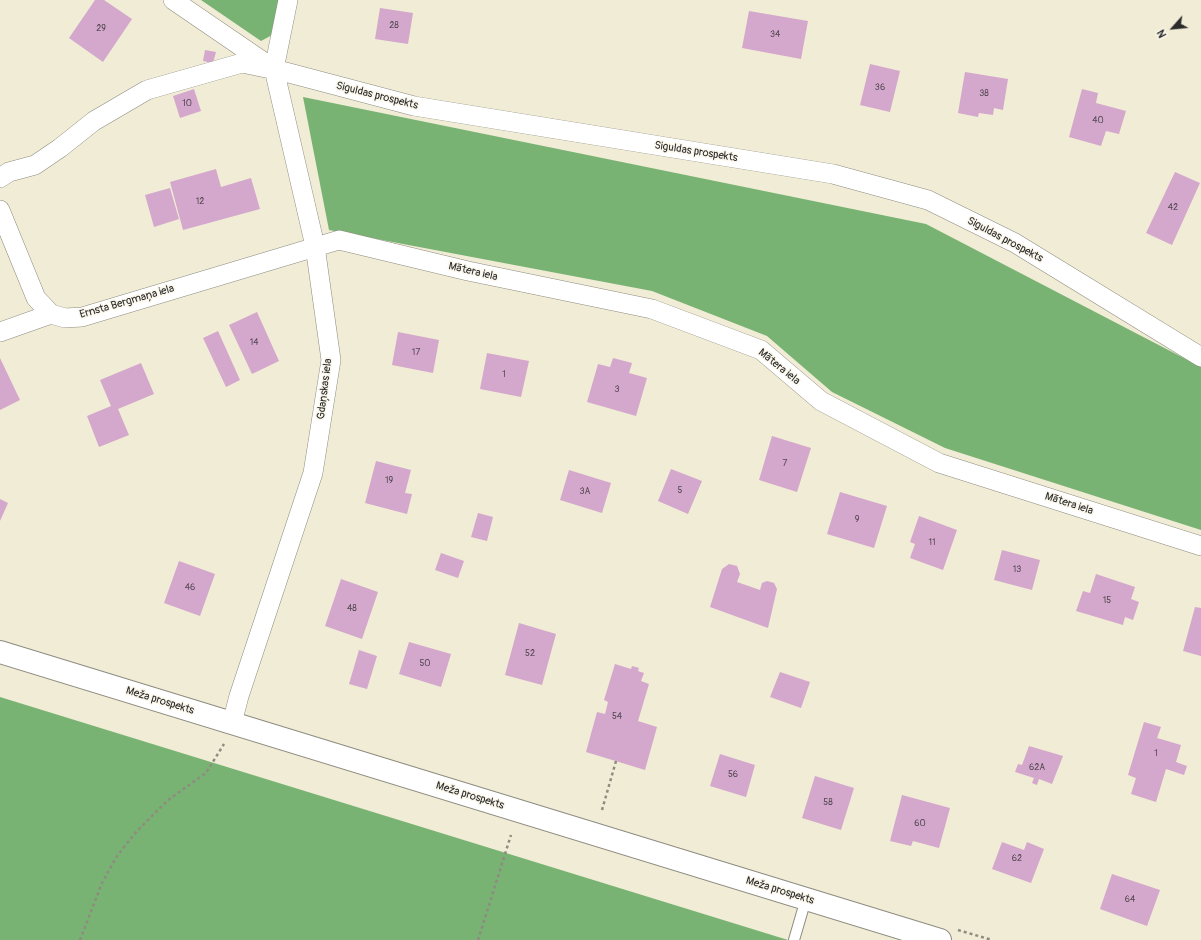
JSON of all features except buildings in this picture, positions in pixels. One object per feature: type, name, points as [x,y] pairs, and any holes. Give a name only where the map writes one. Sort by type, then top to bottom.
[{"type":"street","name":"Siguldas prospekts","points":[[173,0],[274,69],[414,106],[833,174],[928,200],[1015,243],[1201,357]]},
{"type":"street","name":"Gdaņskas iela","points":[[232,723],[241,689],[313,473],[331,360],[315,246],[274,69],[288,0]]},
{"type":"street","points":[[0,178],[9,172],[35,165],[60,148],[94,121],[147,90],[242,63],[274,69]]},
{"type":"street","points":[[0,210],[36,298],[51,314],[0,332]]},
{"type":"street","name":"Mātera iela","points":[[315,246],[339,240],[468,271],[652,309],[761,350],[821,401],[939,463],[1201,546]]},
{"type":"street","name":"Ernsta Bergmaņa iela","points":[[51,314],[65,318],[82,317],[315,246]]},
{"type":"street","name":"Meža prospekts","points":[[0,652],[940,940]]},
{"type":"lane","points":[[794,940],[806,899]]},
{"type":"path","points":[[80,940],[102,883],[117,856],[137,831],[168,800],[206,773],[224,744]]},
{"type":"path","points":[[602,810],[616,761]]},
{"type":"path","points":[[478,940],[511,835]]},
{"type":"green space","points":[[201,0],[281,0],[274,34],[261,41]]},
{"type":"green space","points":[[303,97],[926,224],[1201,367],[1201,530],[945,448],[832,392],[767,336],[652,291],[329,230]]},
{"type":"green space","points":[[0,697],[788,940],[0,940]]}]
